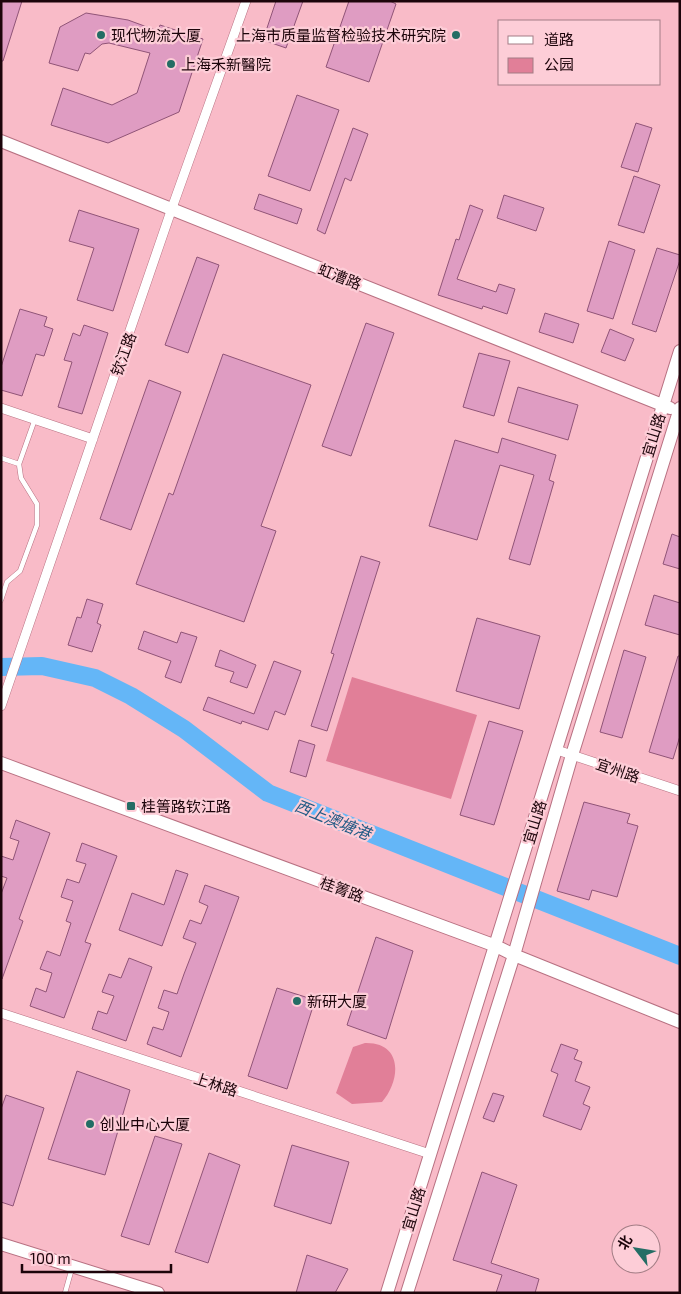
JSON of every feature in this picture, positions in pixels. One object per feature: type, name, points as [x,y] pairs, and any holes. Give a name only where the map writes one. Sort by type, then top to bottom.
[{"type":"main road","name":"虹漕路","points":[[1,141],[662,405],[680,410]]},
{"type":"main road","name":"宜山路","points":[[387,1293],[680,351]]},
{"type":"main road","name":"宜山路","points":[[407,1293],[514,955],[572,755],[680,410]]},
{"type":"main road","name":"桂箐路","points":[[1,763],[496,946],[680,1022]]},
{"type":"main road","points":[[1,1244],[158,1293]]},
{"type":"street","name":"钦江路","points":[[1,706],[172,208],[246,1]]},
{"type":"street","points":[[1,408],[93,439]]},
{"type":"street","name":"宜州路","points":[[557,750],[680,791]]},
{"type":"street","name":"上林路","points":[[1,1013],[430,1154]]},
{"type":"lane","points":[[1,600],[7,582],[20,571],[37,525],[37,504],[21,478],[19,464],[35,419]]},
{"type":"lane","points":[[1,458],[19,464]]},
{"type":"lane","points":[[65,1293],[73,1266]]},
{"type":"green space","points":[[352,677],[477,715],[451,799],[326,761]]},
{"type":"green space","points":[[365,1043],[377,1044],[392,1055],[395,1064],[393,1083],[382,1102],[352,1104],[336,1093],[353,1047]]},
{"type":"building","points":[[1,1],[22,1],[3,61],[1,61]]},
{"type":"building","points":[[276,1],[303,1],[286,48],[263,40]]},
{"type":"building","points":[[349,1],[390,1],[396,4],[369,82],[326,67]]},
{"type":"building","name":"上海禾新醫院","points":[[86,13],[128,20],[158,31],[160,25],[203,39],[179,112],[108,143],[51,125],[63,88],[112,105],[137,93],[150,53],[109,43],[102,44],[90,54],[85,53],[78,71],[49,63],[60,27]]},
{"type":"building","points":[[297,95],[339,110],[310,191],[268,176]]},
{"type":"building","points":[[636,123],[652,128],[638,172],[621,167]]},
{"type":"building","points":[[353,128],[368,134],[351,181],[345,178],[325,234],[317,230]]},
{"type":"building","points":[[634,176],[660,185],[644,233],[618,225]]},
{"type":"building","points":[[259,194],[302,209],[297,224],[254,209]]},
{"type":"building","points":[[504,195],[544,208],[536,231],[497,218]]},
{"type":"building","points":[[470,205],[483,210],[457,279],[496,292],[499,284],[515,289],[507,314],[483,306],[482,309],[438,295],[456,239],[459,240]]},
{"type":"building","points":[[79,210],[139,229],[113,311],[77,300],[94,248],[69,241]]},
{"type":"building","points":[[609,241],[635,250],[613,319],[587,311]]},
{"type":"building","points":[[657,248],[680,255],[680,260],[656,332],[632,324]]},
{"type":"building","points":[[197,257],[219,265],[188,353],[165,345]]},
{"type":"building","points":[[20,309],[47,317],[44,326],[53,329],[44,356],[36,354],[22,396],[1,390],[1,367]]},
{"type":"building","points":[[545,313],[579,324],[573,343],[539,332]]},
{"type":"building","points":[[366,323],[394,333],[351,456],[322,446]]},
{"type":"building","points":[[84,325],[108,333],[82,414],[58,407],[72,362],[64,360],[73,333],[80,336]]},
{"type":"building","points":[[610,329],[634,339],[625,361],[601,352]]},
{"type":"building","points":[[479,353],[510,361],[494,416],[463,407]]},
{"type":"building","points":[[223,354],[311,385],[261,526],[276,531],[244,622],[136,584],[169,493],[173,495]]},
{"type":"building","points":[[149,380],[181,392],[131,530],[100,519]]},
{"type":"building","points":[[518,387],[578,405],[568,440],[508,422]]},
{"type":"building","points":[[502,438],[556,455],[549,480],[554,482],[530,565],[509,559],[534,475],[500,465],[477,540],[429,526],[455,440],[498,453]]},
{"type":"building","points":[[672,534],[680,537],[680,569],[663,564]]},
{"type":"building","points":[[361,556],[380,562],[327,731],[311,726],[334,654],[331,653]]},
{"type":"building","points":[[654,595],[680,603],[680,635],[645,625]]},
{"type":"building","points":[[87,599],[103,604],[97,623],[101,625],[92,652],[68,645],[77,617],[81,618]]},
{"type":"building","points":[[477,618],[540,636],[519,709],[456,691]]},
{"type":"building","points":[[144,631],[177,643],[181,632],[197,637],[181,683],[165,677],[171,661],[138,649]]},
{"type":"building","points":[[220,650],[256,665],[247,688],[230,682],[234,672],[215,666]]},
{"type":"building","points":[[624,650],[646,657],[622,738],[600,732]]},
{"type":"building","points":[[678,656],[680,656],[680,736],[673,759],[649,752]]},
{"type":"building","points":[[274,661],[301,671],[285,715],[275,711],[268,730],[242,721],[241,724],[203,710],[208,697],[254,714]]},
{"type":"building","points":[[489,721],[523,731],[494,825],[460,815]]},
{"type":"building","points":[[299,740],[315,745],[306,777],[290,772]]},
{"type":"building","points":[[584,802],[630,814],[627,823],[638,826],[617,897],[592,890],[589,900],[557,891]]},
{"type":"building","points":[[16,820],[50,833],[19,919],[23,921],[2,979],[1,894],[7,878],[1,876],[1,856],[13,860],[19,841],[10,838]]},
{"type":"building","points":[[82,843],[117,856],[85,942],[91,944],[64,1018],[30,1006],[36,988],[46,992],[52,973],[40,969],[47,951],[60,956],[71,923],[66,921],[73,901],[61,897],[67,879],[79,883],[86,864],[76,861]]},
{"type":"building","points":[[176,870],[188,874],[162,946],[119,930],[132,893],[164,905]]},
{"type":"building","points":[[205,885],[239,897],[181,1057],[147,1044],[153,1027],[163,1030],[169,1012],[158,1008],[164,990],[177,994],[196,943],[183,938],[190,920],[201,924],[208,906],[199,902]]},
{"type":"building","points":[[376,937],[413,951],[386,1039],[347,1025]]},
{"type":"building","points":[[129,958],[152,967],[126,1041],[92,1029],[98,1011],[107,1014],[114,996],[102,992],[109,974],[121,978]]},
{"type":"building","points":[[277,988],[315,1000],[287,1089],[248,1076]]},
{"type":"building","points":[[561,1044],[578,1050],[574,1059],[582,1062],[575,1081],[590,1087],[583,1104],[590,1107],[581,1130],[543,1116],[558,1074],[551,1071]]},
{"type":"building","name":"创业中心大厦","points":[[77,1071],[130,1090],[105,1175],[48,1159]]},
{"type":"building","points":[[493,1093],[504,1096],[494,1122],[483,1118]]},
{"type":"building","points":[[6,1095],[44,1108],[13,1206],[1,1202],[1,1109]]},
{"type":"building","points":[[155,1136],[182,1144],[149,1245],[121,1236]]},
{"type":"building","points":[[292,1145],[349,1162],[331,1224],[274,1206]]},
{"type":"building","points":[[209,1153],[240,1165],[208,1263],[175,1252]]},
{"type":"building","points":[[482,1172],[517,1185],[491,1263],[539,1279],[535,1293],[496,1293],[502,1275],[453,1260]]},
{"type":"building","points":[[307,1255],[348,1269],[335,1293],[296,1293]]},
{"type":"waterway","name":"西上澳塘港","points":[[1,667],[42,666],[95,678],[131,696],[184,729],[268,793],[680,956]]},
{"type":"place","name":"现代物流大厦","points":[[101,35]]},
{"type":"place","name":"上海市质量监督检验技术研究院","points":[[456,35]]},
{"type":"place","name":"上海禾新醫院","points":[[171,64]]},
{"type":"place","name":"桂箐路钦江路","points":[[131,806]]},
{"type":"place","name":"新研大厦","points":[[297,1001]]},
{"type":"place","name":"创业中心大厦","points":[[90,1124]]}]
